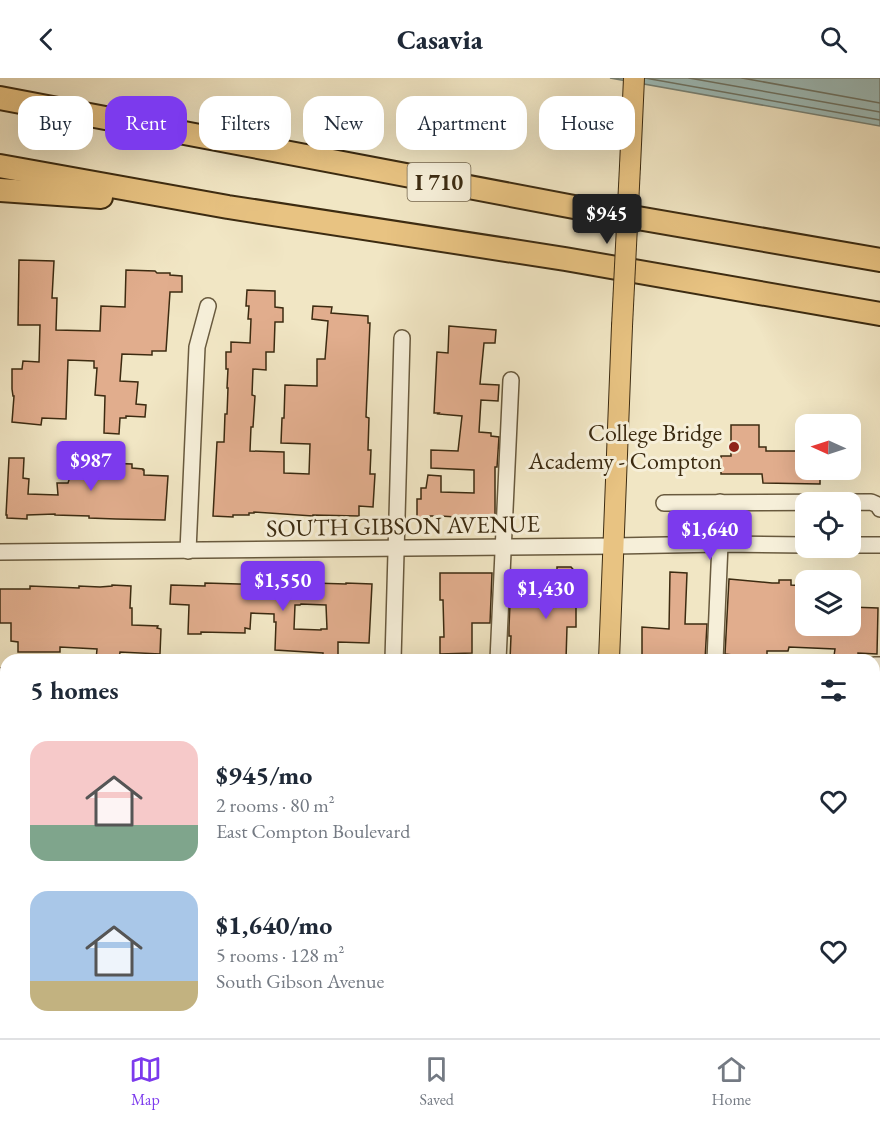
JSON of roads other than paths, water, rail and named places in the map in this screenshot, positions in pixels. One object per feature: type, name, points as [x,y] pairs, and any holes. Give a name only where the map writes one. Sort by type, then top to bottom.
[{"type":"highway","name":"I 710","points":[[0,98],[574,207],[880,260]]},
{"type":"highway","name":"I 710","points":[[0,166],[228,207],[565,258],[880,314]]},
{"type":"highway","points":[[0,190],[228,207]]},
{"type":"main road","points":[[609,654],[634,78]]},
{"type":"street","points":[[188,550],[197,346],[208,306]]},
{"type":"street","points":[[393,654],[402,338]]},
{"type":"street","points":[[498,654],[511,380]]},
{"type":"street","points":[[664,502],[871,502],[878,505],[880,509]]},
{"type":"street","points":[[715,654],[720,502]]},
{"type":"street","name":"SOUTH GIBSON AVENUE","points":[[0,552],[795,545]]},
{"type":"street","points":[[861,545],[880,546]]},
{"type":"water","points":[[610,78],[880,78],[880,126]]},
{"type":"place","name":"College Bridge Academy - Compton","points":[[734,447]]}]
